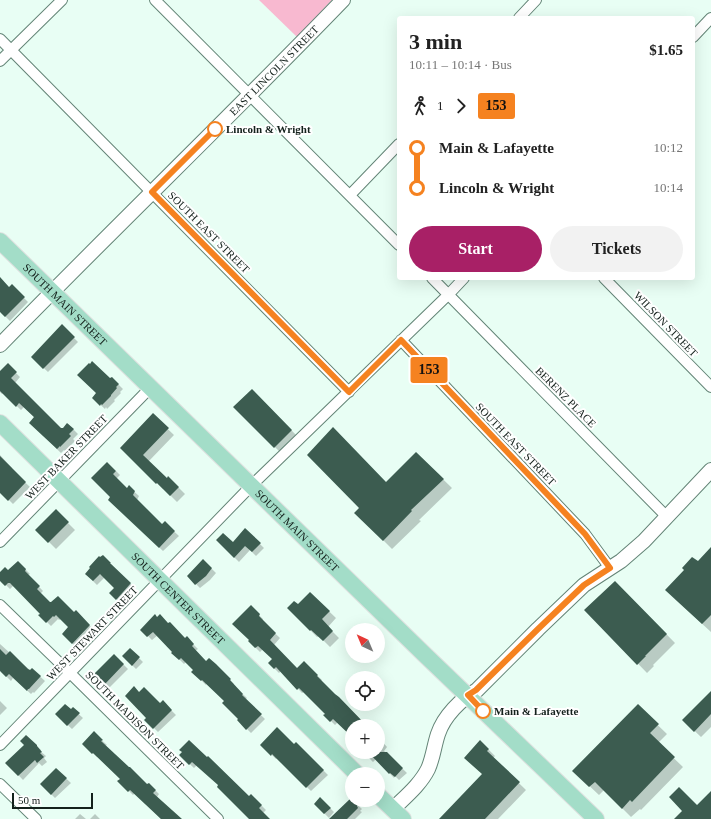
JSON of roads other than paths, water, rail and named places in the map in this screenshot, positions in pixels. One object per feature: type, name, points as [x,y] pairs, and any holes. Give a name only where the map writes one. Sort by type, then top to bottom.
[{"type":"main road","name":"EAST LINCOLN STREET","points":[[0,345],[250,96],[343,0]]},
{"type":"main road","name":"SOUTH MAIN STREET","points":[[0,241],[418,649],[468,695],[596,819]]},
{"type":"main road","name":"SOUTH CENTER STREET","points":[[0,423],[350,767]]},
{"type":"main road","points":[[385,802],[398,814],[428,768],[439,732],[447,718],[468,695],[476,690],[584,585],[621,561],[633,551],[711,470]]},
{"type":"street","points":[[0,61],[62,0]]},
{"type":"street","points":[[155,0],[397,243]]},
{"type":"street","points":[[521,16],[536,0]]},
{"type":"street","points":[[695,35],[711,18]]},
{"type":"street","name":"SOUTH EAST STREET","points":[[0,39],[349,392]]},
{"type":"street","points":[[350,195],[397,146]]},
{"type":"street","name":"BERENZ PLACE","points":[[434,280],[667,517]]},
{"type":"street","name":"WEST STEWART STREET","points":[[0,745],[251,486],[462,280]]},
{"type":"street","name":"WILSON STREET","points":[[606,280],[711,386]]},
{"type":"street","name":"SOUTH EAST STREET","points":[[401,340],[585,534],[610,568]]},
{"type":"street","name":"WEST BAKER STREET","points":[[0,542],[150,388]]},
{"type":"street","name":"SOUTH MADISON STREET","points":[[0,605],[218,819]]},
{"type":"street","points":[[0,784],[36,819]]},
{"type":"place","name":"Lincoln & Wright","points":[[215,129]]},
{"type":"place","name":"Main & Lafayette","points":[[483,711]]}]
